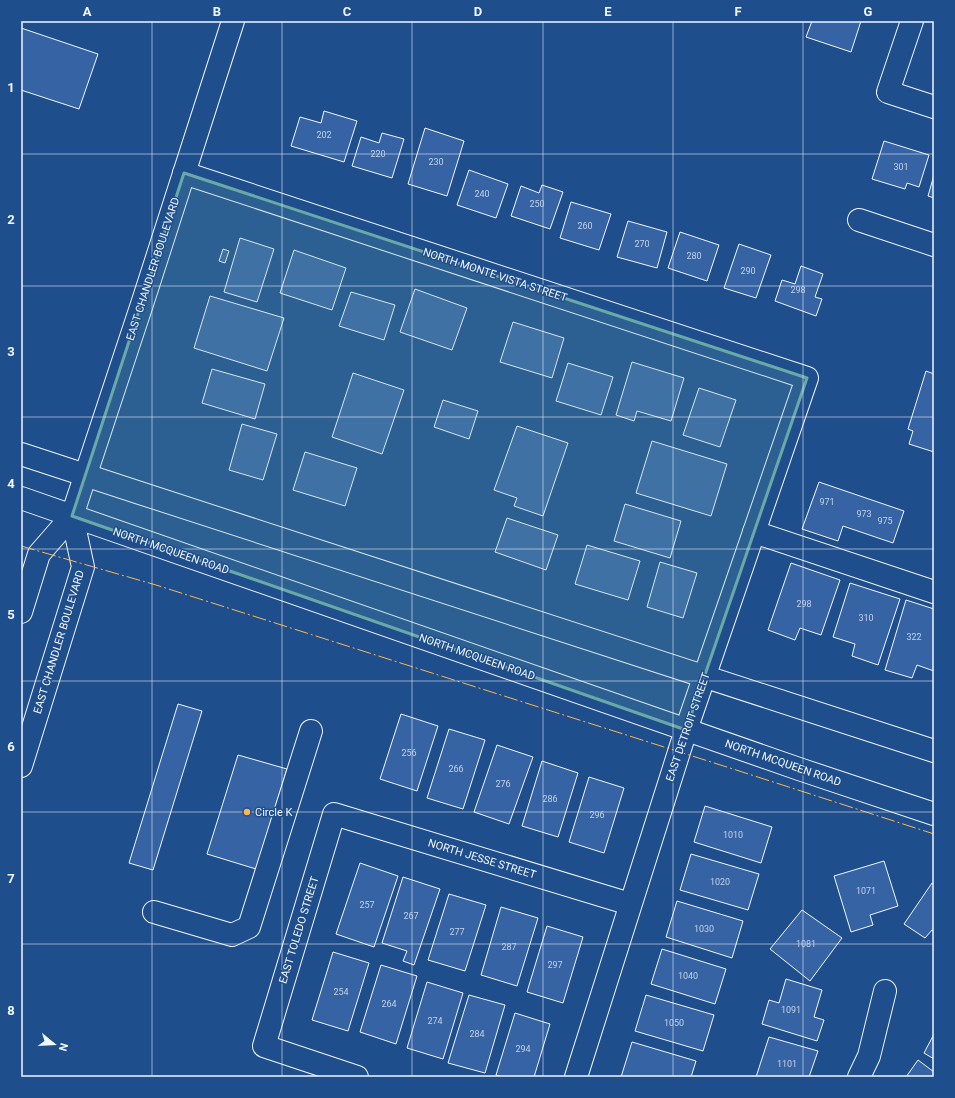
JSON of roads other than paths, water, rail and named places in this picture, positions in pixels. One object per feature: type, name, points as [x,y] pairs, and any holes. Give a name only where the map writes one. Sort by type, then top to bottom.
[{"type":"main road","name":"EAST CHANDLER BOULEVARD","points":[[21,612],[39,554],[72,516],[233,21]]},
{"type":"main road","points":[[912,21],[888,92],[934,107]]},
{"type":"main road","name":"NORTH MONTE VISTA STREET","points":[[184,173],[807,378]]},
{"type":"main road","points":[[858,220],[934,245]]},
{"type":"main road","name":"EAST DETROIT STREET","points":[[576,1077],[686,730],[807,378]]},
{"type":"main road","points":[[21,454],[934,751]]},
{"type":"main road","name":"NORTH MCQUEEN ROAD","points":[[21,498],[686,730],[934,814]]},
{"type":"main road","name":"EAST CHANDLER BOULEVARD","points":[[21,766],[83,567],[72,516]]},
{"type":"main road","points":[[754,532],[934,592]]},
{"type":"main road","points":[[154,912],[232,936],[249,927],[311,731]]},
{"type":"main road","name":"NORTH JESSE STREET","points":[[334,814],[630,904]]},
{"type":"main road","name":"EAST TOLEDO STREET","points":[[334,814],[264,1046],[357,1077]]},
{"type":"main road","points":[[859,1077],[869,1056],[885,991]]},
{"type":"place","name":"Circle K","points":[[247,812]]}]
